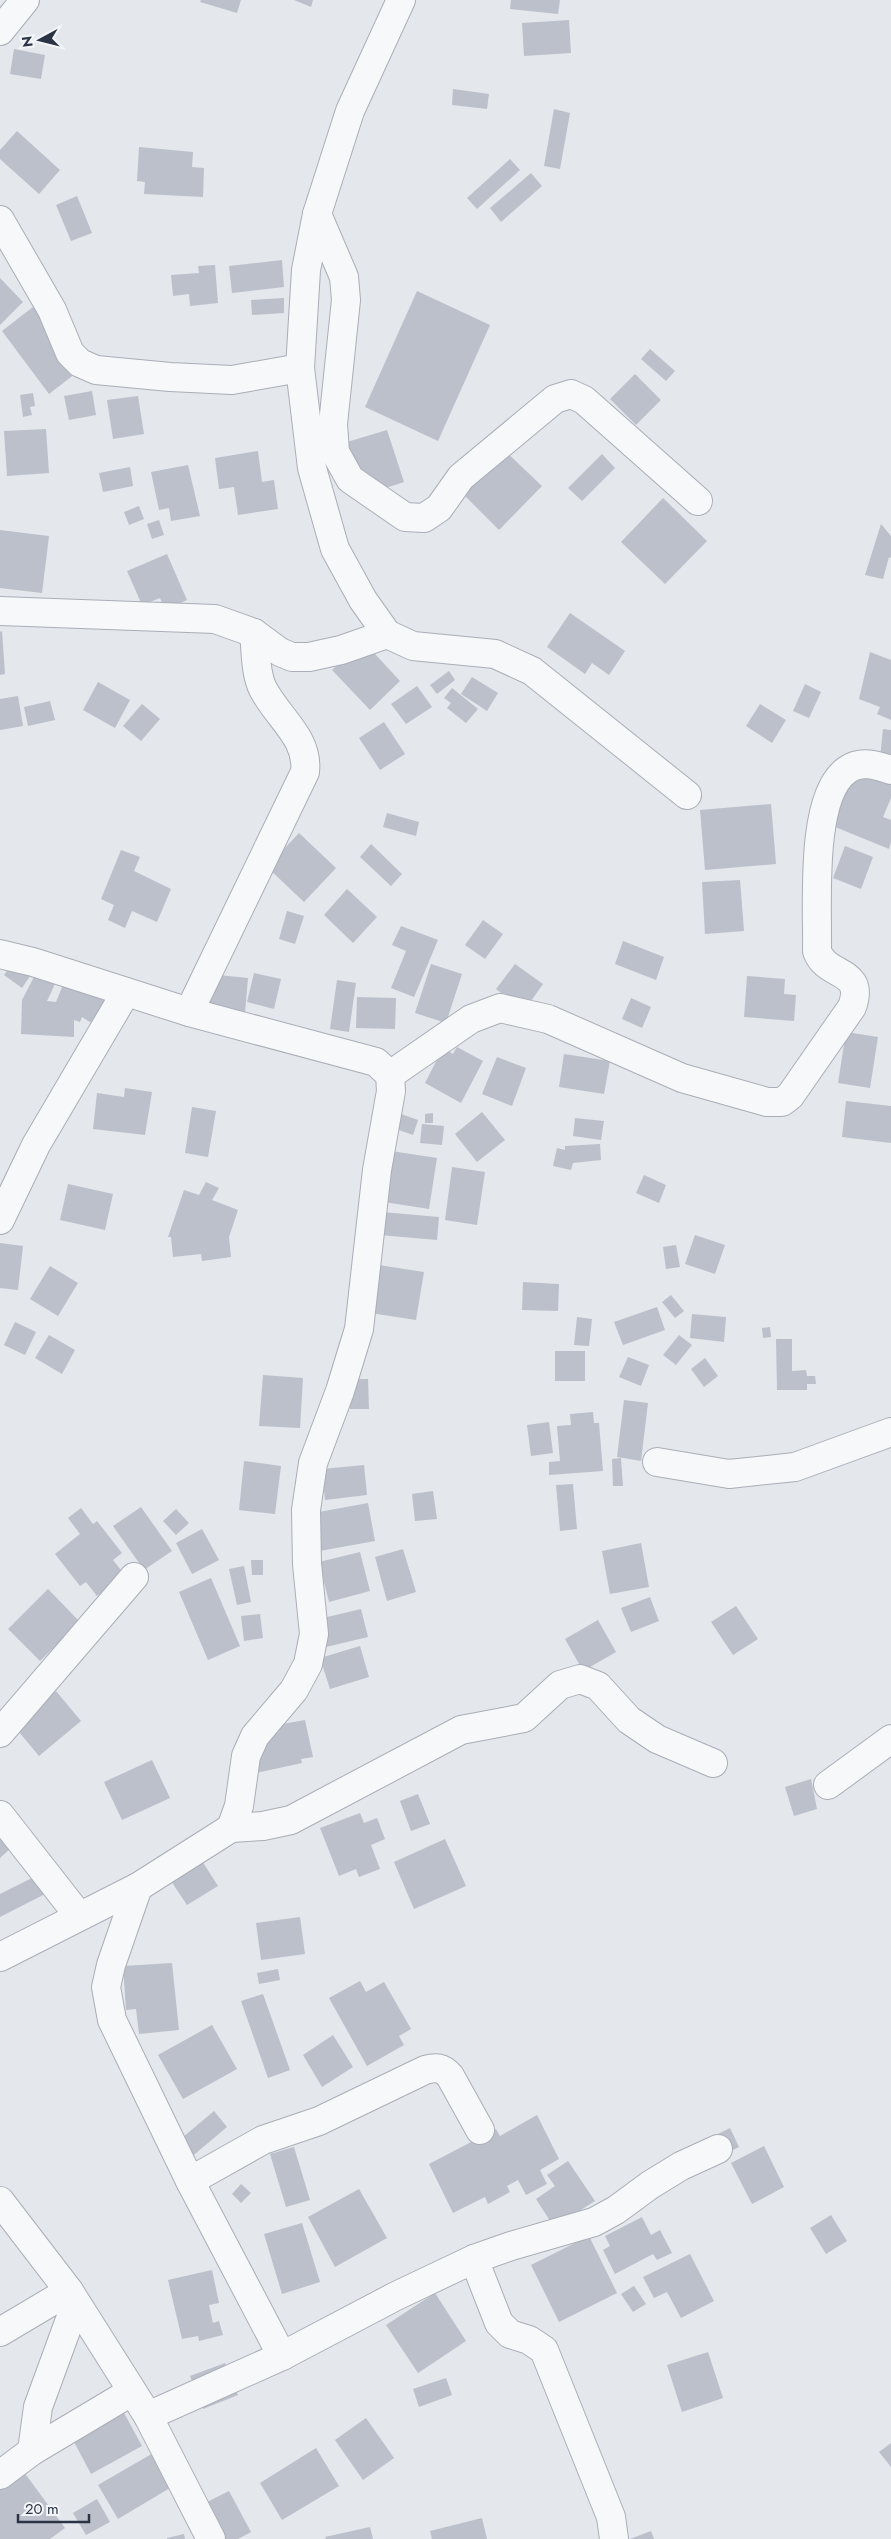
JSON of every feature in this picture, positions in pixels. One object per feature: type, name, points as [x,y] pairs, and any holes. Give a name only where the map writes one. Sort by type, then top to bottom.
[{"type":"street","points":[[0,31],[26,0]]},
{"type":"street","points":[[401,0],[350,111],[317,214],[306,270],[300,368],[312,468],[335,549],[363,600],[387,634],[413,646],[495,654],[532,671],[687,795]]},
{"type":"street","points":[[317,214],[344,277],[346,300],[333,424],[335,452],[350,479],[405,517],[424,518],[439,508],[461,477],[468,471],[555,398],[571,394],[584,400],[698,501]]},
{"type":"street","points":[[0,220],[52,310],[70,353],[80,363],[96,370],[170,377],[232,380],[300,368]]},
{"type":"street","points":[[0,611],[215,619],[254,632],[280,652],[292,657],[309,657],[342,650],[387,634]]},
{"type":"street","points":[[189,1012],[305,772],[307,759],[303,746],[263,688],[257,667],[254,632]]},
{"type":"street","points":[[390,1075],[471,1019],[500,1008],[548,1019],[682,1078],[766,1102],[782,1102],[790,1096],[846,1015],[856,994],[853,982],[823,961],[817,951],[818,834],[834,785],[846,770],[858,765],[871,764],[891,770]]},
{"type":"street","points":[[0,954],[33,962],[189,1012],[376,1062],[390,1075],[391,1091],[377,1170],[359,1329],[340,1391],[313,1463],[306,1510],[307,1564],[314,1634],[308,1664],[294,1690],[256,1736],[246,1756],[239,1806],[231,1828]]},
{"type":"street","points":[[0,1220],[36,1145],[126,992]]},
{"type":"street","points":[[657,1462],[729,1474],[795,1467],[891,1432]]},
{"type":"street","points":[[0,1733],[134,1577]]},
{"type":"street","points":[[0,1957],[138,1887],[231,1828],[263,1826],[291,1820],[461,1730],[524,1718],[560,1685],[580,1679],[598,1686],[629,1720],[657,1740],[713,1763]]},
{"type":"street","points":[[828,1785],[891,1739]]},
{"type":"street","points":[[0,1816],[79,1916]]},
{"type":"street","points":[[138,1887],[111,1965],[106,1987],[112,2020],[190,2181],[282,2356]]},
{"type":"street","points":[[190,2181],[263,2140],[319,2120],[425,2070],[444,2069],[450,2076],[480,2130]]},
{"type":"street","points":[[148,2416],[282,2356],[396,2296],[474,2259],[511,2246],[594,2222],[616,2210],[650,2184],[681,2166],[718,2149]]},
{"type":"street","points":[[0,2201],[72,2297],[148,2416],[211,2539]]},
{"type":"street","points":[[474,2259],[498,2323],[510,2334],[529,2340],[544,2350],[611,2517],[614,2539]]},
{"type":"street","points":[[0,2332],[72,2297]]},
{"type":"street","points":[[32,2451],[38,2407],[72,2297]]},
{"type":"street","points":[[0,2475],[32,2451],[131,2392]]},
{"type":"building","points":[[201,0],[241,0],[237,13],[200,2]]},
{"type":"building","points":[[294,0],[313,0],[311,7]]},
{"type":"building","points":[[511,0],[560,0],[558,14],[510,9]]},
{"type":"building","points":[[569,20],[571,53],[524,56],[522,23]]},
{"type":"building","points":[[14,49],[45,55],[41,79],[10,74]]},
{"type":"building","points":[[453,89],[489,94],[487,109],[452,105]]},
{"type":"building","points":[[554,109],[570,113],[560,169],[544,166]]},
{"type":"building","points":[[17,131],[60,170],[39,194],[0,159],[0,150]]},
{"type":"building","points":[[139,147],[193,152],[192,167],[204,168],[203,197],[144,194],[145,182],[137,181]]},
{"type":"building","points":[[510,159],[520,170],[477,209],[467,198]]},
{"type":"building","points":[[531,173],[542,186],[501,222],[490,208]]},
{"type":"building","points":[[77,196],[92,233],[71,241],[56,205]]},
{"type":"building","points":[[282,260],[284,287],[232,293],[229,266]]},
{"type":"building","points":[[215,265],[218,303],[190,306],[189,294],[173,296],[171,275],[199,273],[198,266]]},
{"type":"building","points":[[0,278],[23,302],[0,325]]},
{"type":"building","points":[[417,291],[490,325],[438,441],[365,407]]},
{"type":"building","points":[[284,298],[284,313],[252,315],[251,300]]},
{"type":"building","points":[[33,307],[80,370],[49,394],[2,331]]},
{"type":"building","points":[[650,349],[675,371],[666,381],[641,359]]},
{"type":"building","points":[[635,374],[661,400],[636,425],[610,399]]},
{"type":"building","points":[[92,391],[96,415],[69,420],[64,396]]},
{"type":"building","points":[[33,393],[35,406],[30,407],[32,415],[23,417],[20,395]]},
{"type":"building","points":[[138,396],[144,434],[113,439],[107,400]]},
{"type":"building","points":[[46,429],[49,473],[7,476],[4,431]]},
{"type":"building","points":[[387,430],[404,482],[364,495],[347,442]]},
{"type":"building","points":[[503,449],[542,486],[499,530],[461,492]]},
{"type":"building","points":[[258,451],[262,482],[274,480],[278,509],[238,515],[234,487],[219,489],[215,458]]},
{"type":"building","points":[[602,454],[615,468],[582,501],[568,488]]},
{"type":"building","points":[[188,465],[200,516],[171,521],[169,508],[159,510],[151,472]]},
{"type":"building","points":[[130,467],[133,486],[103,492],[99,473]]},
{"type":"building","points":[[663,498],[707,541],[665,584],[621,542]]},
{"type":"building","points":[[139,506],[144,519],[129,525],[124,512]]},
{"type":"building","points":[[159,520],[164,535],[152,539],[147,524]]},
{"type":"building","points":[[881,524],[891,536],[891,558],[889,557],[883,579],[865,575]]},
{"type":"building","points":[[0,530],[49,536],[42,593],[0,588]]},
{"type":"building","points":[[167,554],[187,600],[165,610],[160,598],[142,605],[127,571]]},
{"type":"building","points":[[570,613],[625,651],[609,675],[592,663],[585,674],[547,647]]},
{"type":"building","points":[[2,631],[5,674],[0,675],[0,632]]},
{"type":"building","points":[[363,641],[400,681],[370,710],[332,670]]},
{"type":"building","points":[[870,652],[891,660],[891,720],[877,714],[880,707],[859,699]]},
{"type":"building","points":[[449,671],[455,680],[437,694],[430,685]]},
{"type":"building","points":[[472,677],[498,693],[487,711],[461,694]]},
{"type":"building","points":[[98,682],[130,700],[115,728],[83,710]]},
{"type":"building","points":[[805,684],[821,692],[809,718],[793,711]]},
{"type":"building","points":[[417,686],[432,707],[406,724],[391,704]]},
{"type":"building","points":[[452,688],[478,709],[466,723],[447,708],[451,703],[444,698]]},
{"type":"building","points":[[18,696],[23,726],[0,730],[0,699]]},
{"type":"building","points":[[50,701],[55,720],[28,726],[24,707]]},
{"type":"building","points":[[142,704],[160,719],[141,741],[123,726]]},
{"type":"building","points":[[760,704],[786,720],[772,743],[746,726]]},
{"type":"building","points":[[384,722],[405,754],[380,770],[359,738]]},
{"type":"building","points":[[883,729],[891,730],[891,759],[880,758]]},
{"type":"building","points":[[847,763],[891,781],[891,798],[883,817],[891,820],[891,842],[889,849],[823,822]]},
{"type":"building","points":[[771,804],[776,864],[705,870],[700,810]]},
{"type":"building","points":[[387,813],[419,822],[416,836],[383,827]]},
{"type":"building","points":[[299,833],[336,868],[304,902],[267,867]]},
{"type":"building","points":[[371,844],[402,874],[391,886],[360,857]]},
{"type":"building","points":[[845,846],[873,857],[861,889],[833,878]]},
{"type":"building","points":[[121,850],[140,857],[134,871],[171,889],[157,922],[132,911],[125,928],[108,920],[114,905],[101,899]]},
{"type":"building","points":[[740,880],[744,931],[705,934],[702,882]]},
{"type":"building","points":[[347,889],[377,917],[353,943],[324,915]]},
{"type":"building","points":[[287,911],[304,916],[295,944],[279,939]]},
{"type":"building","points":[[483,920],[503,934],[485,959],[465,945]]},
{"type":"building","points":[[401,926],[438,940],[414,997],[391,988],[406,951],[392,945]]},
{"type":"building","points":[[623,941],[664,957],[656,980],[615,964]]},
{"type":"building","points":[[14,961],[32,973],[22,988],[4,975]]},
{"type":"building","points":[[431,964],[462,974],[446,1023],[415,1013]]},
{"type":"building","points":[[515,964],[543,984],[524,1011],[496,989]]},
{"type":"building","points":[[254,973],[281,979],[274,1009],[247,1002]]},
{"type":"building","points":[[209,974],[248,978],[245,1013],[205,1009]]},
{"type":"building","points":[[35,975],[55,984],[47,1001],[56,1002],[65,980],[105,1001],[93,1024],[82,1017],[80,1022],[74,1020],[74,1037],[21,1034],[22,1000]]},
{"type":"building","points":[[747,976],[785,979],[784,994],[796,995],[794,1021],[744,1017]]},
{"type":"building","points":[[337,980],[356,983],[349,1032],[330,1029]]},
{"type":"building","points":[[357,997],[396,998],[395,1029],[356,1028]]},
{"type":"building","points":[[631,998],[651,1007],[642,1028],[622,1019]]},
{"type":"building","points":[[846,1032],[878,1037],[870,1088],[838,1083]]},
{"type":"building","points":[[457,1047],[483,1061],[461,1103],[425,1083],[443,1048],[453,1054]]},
{"type":"building","points":[[564,1054],[610,1061],[604,1094],[559,1087]]},
{"type":"building","points":[[497,1057],[526,1068],[512,1106],[482,1094]]},
{"type":"building","points":[[125,1088],[152,1092],[145,1135],[93,1129],[97,1093],[124,1097]]},
{"type":"building","points":[[846,1101],[891,1106],[891,1143],[842,1137]]},
{"type":"building","points":[[192,1107],[216,1111],[208,1157],[185,1153]]},
{"type":"building","points":[[482,1112],[505,1140],[477,1162],[455,1134]]},
{"type":"building","points":[[398,1113],[418,1120],[413,1135],[393,1128]]},
{"type":"building","points":[[433,1113],[433,1123],[425,1123],[425,1114]]},
{"type":"building","points":[[575,1118],[604,1121],[601,1140],[573,1136]]},
{"type":"building","points":[[422,1124],[444,1126],[442,1145],[420,1143]]},
{"type":"building","points":[[600,1144],[601,1160],[573,1163],[571,1170],[553,1166],[557,1148],[565,1150],[565,1146]]},
{"type":"building","points":[[391,1151],[437,1158],[429,1209],[384,1202]]},
{"type":"building","points":[[452,1167],[485,1172],[477,1225],[445,1220]]},
{"type":"building","points":[[644,1175],[666,1185],[659,1203],[636,1193]]},
{"type":"building","points":[[206,1182],[219,1188],[212,1200],[238,1210],[229,1237],[231,1257],[202,1261],[201,1254],[173,1257],[171,1237],[168,1237],[184,1190],[199,1195]]},
{"type":"building","points":[[68,1184],[113,1194],[105,1230],[60,1220]]},
{"type":"building","points":[[382,1212],[439,1217],[437,1240],[380,1235]]},
{"type":"building","points":[[695,1235],[725,1245],[715,1274],[685,1264]]},
{"type":"building","points":[[0,1243],[23,1246],[18,1290],[0,1288]]},
{"type":"building","points":[[676,1245],[680,1267],[666,1269],[663,1247]]},
{"type":"building","points":[[372,1264],[424,1272],[416,1320],[364,1312]]},
{"type":"building","points":[[50,1266],[78,1283],[58,1316],[30,1299]]},
{"type":"building","points":[[523,1282],[559,1284],[558,1311],[522,1310]]},
{"type":"building","points":[[671,1295],[684,1311],[675,1318],[662,1302]]},
{"type":"building","points":[[657,1307],[665,1330],[623,1345],[614,1322]]},
{"type":"building","points":[[692,1314],[726,1317],[724,1342],[690,1338]]},
{"type":"building","points":[[577,1317],[592,1319],[589,1346],[574,1345]]},
{"type":"building","points":[[15,1322],[36,1332],[25,1355],[4,1345]]},
{"type":"building","points":[[770,1327],[771,1337],[763,1338],[762,1328]]},
{"type":"building","points":[[49,1335],[75,1350],[62,1374],[35,1358]]},
{"type":"building","points":[[679,1335],[692,1345],[676,1365],[663,1355]]},
{"type":"building","points":[[776,1339],[792,1339],[792,1371],[806,1370],[807,1376],[815,1376],[816,1384],[807,1384],[807,1390],[777,1390]]},
{"type":"building","points":[[555,1351],[585,1351],[585,1381],[555,1381]]},
{"type":"building","points":[[628,1357],[649,1365],[641,1386],[619,1377]]},
{"type":"building","points":[[705,1358],[718,1376],[704,1387],[691,1369]]},
{"type":"building","points":[[263,1375],[303,1378],[300,1428],[259,1426]]},
{"type":"building","points":[[349,1379],[368,1379],[369,1409],[350,1409]]},
{"type":"building","points":[[624,1400],[648,1403],[641,1461],[617,1457]]},
{"type":"building","points":[[593,1412],[594,1423],[599,1423],[603,1471],[549,1475],[549,1462],[560,1461],[557,1426],[571,1425],[570,1414]]},
{"type":"building","points":[[549,1422],[553,1453],[531,1456],[527,1425]]},
{"type":"building","points":[[621,1458],[623,1486],[613,1486],[612,1459]]},
{"type":"building","points":[[244,1461],[281,1466],[275,1514],[239,1510]]},
{"type":"building","points":[[364,1465],[367,1495],[325,1500],[322,1469]]},
{"type":"building","points":[[573,1484],[577,1529],[560,1531],[556,1485]]},
{"type":"building","points":[[433,1491],[437,1519],[415,1521],[412,1494]]},
{"type":"building","points":[[368,1503],[375,1541],[314,1552],[308,1514]]},
{"type":"building","points":[[141,1507],[172,1551],[144,1570],[113,1526]]},
{"type":"building","points":[[81,1508],[93,1524],[97,1521],[122,1553],[113,1560],[124,1574],[97,1596],[86,1582],[80,1586],[55,1554],[80,1534],[68,1518]]},
{"type":"building","points":[[176,1509],[189,1523],[176,1535],[163,1521]]},
{"type":"building","points":[[202,1529],[219,1560],[192,1574],[176,1543]]},
{"type":"building","points":[[641,1543],[649,1587],[610,1594],[602,1551]]},
{"type":"building","points":[[403,1549],[416,1592],[387,1601],[375,1557]]},
{"type":"building","points":[[360,1552],[370,1591],[329,1602],[319,1562]]},
{"type":"building","points":[[251,1560],[263,1560],[263,1575],[252,1575]]},
{"type":"building","points":[[244,1566],[251,1602],[237,1605],[229,1569]]},
{"type":"building","points":[[211,1578],[240,1646],[208,1660],[179,1592]]},
{"type":"building","points":[[48,1589],[80,1622],[40,1661],[8,1629]]},
{"type":"building","points":[[650,1597],[659,1621],[631,1632],[621,1608]]},
{"type":"building","points":[[736,1606],[758,1639],[733,1655],[711,1622]]},
{"type":"building","points":[[361,1609],[368,1637],[326,1647],[319,1619]]},
{"type":"building","points":[[260,1614],[263,1638],[244,1641],[241,1616]]},
{"type":"building","points":[[598,1620],[616,1652],[583,1671],[565,1639]]},
{"type":"building","points":[[360,1646],[369,1677],[330,1689],[320,1658]]},
{"type":"building","points":[[56,1691],[81,1721],[39,1756],[14,1726]]},
{"type":"building","points":[[305,1720],[313,1757],[301,1759],[302,1763],[256,1773],[249,1739],[279,1732],[277,1725]]},
{"type":"building","points":[[152,1760],[170,1798],[122,1820],[104,1782]]},
{"type":"building","points":[[811,1779],[817,1809],[794,1816],[785,1787]]},
{"type":"building","points":[[418,1794],[430,1824],[411,1831],[400,1801]]},
{"type":"building","points":[[360,1813],[364,1823],[377,1818],[385,1839],[371,1845],[380,1869],[359,1877],[356,1869],[339,1876],[320,1828]]},
{"type":"building","points":[[0,1836],[11,1848],[0,1858]]},
{"type":"building","points":[[445,1839],[466,1886],[414,1909],[394,1862]]},
{"type":"building","points":[[202,1861],[218,1886],[187,1905],[171,1881]]},
{"type":"building","points":[[38,1875],[47,1893],[0,1917],[0,1894]]},
{"type":"building","points":[[300,1917],[305,1954],[261,1960],[256,1923]]},
{"type":"building","points":[[172,1963],[179,2030],[139,2034],[136,2009],[126,2010],[123,1966]]},
{"type":"building","points":[[278,1969],[280,1980],[259,1984],[257,1973]]},
{"type":"building","points":[[360,1981],[366,1992],[384,1982],[411,2029],[399,2036],[404,2045],[367,2066],[329,1998]]},
{"type":"building","points":[[263,1994],[290,2070],[268,2078],[241,2001]]},
{"type":"building","points":[[212,2025],[237,2069],[183,2099],[158,2055]]},
{"type":"building","points":[[333,2035],[353,2067],[322,2087],[303,2055]]},
{"type":"building","points":[[214,2111],[227,2127],[189,2159],[176,2143]]},
{"type":"building","points":[[537,2115],[559,2159],[540,2170],[547,2184],[526,2195],[518,2180],[507,2186],[510,2192],[488,2204],[485,2197],[453,2213],[429,2164],[496,2129],[500,2136]]},
{"type":"building","points":[[730,2128],[739,2147],[723,2155],[714,2136]]},
{"type":"building","points":[[764,2146],[784,2187],[752,2204],[731,2163]]},
{"type":"building","points":[[294,2147],[310,2200],[286,2207],[270,2154]]},
{"type":"building","points":[[568,2161],[595,2201],[554,2227],[536,2199],[555,2186],[547,2175]]},
{"type":"building","points":[[241,2184],[251,2193],[241,2203],[232,2194]]},
{"type":"building","points":[[359,2189],[387,2238],[335,2267],[308,2217]]},
{"type":"building","points":[[831,2215],[847,2241],[826,2254],[810,2228]]},
{"type":"building","points":[[642,2217],[651,2235],[660,2230],[672,2253],[657,2260],[653,2254],[615,2274],[603,2250],[610,2246],[605,2236]]},
{"type":"building","points":[[302,2223],[320,2282],[282,2294],[264,2234]]},
{"type":"building","points":[[589,2236],[617,2293],[559,2322],[531,2265]]},
{"type":"building","points":[[690,2254],[714,2301],[681,2318],[667,2292],[654,2298],[643,2277]]},
{"type":"building","points":[[212,2270],[219,2303],[209,2305],[213,2323],[219,2321],[223,2335],[199,2341],[198,2336],[182,2339],[168,2280]]},
{"type":"building","points":[[634,2286],[646,2304],[633,2312],[621,2294]]},
{"type":"building","points":[[435,2293],[466,2341],[418,2373],[386,2325]]},
{"type":"building","points":[[708,2352],[723,2398],[682,2412],[667,2365]]},
{"type":"building","points":[[225,2363],[238,2395],[203,2409],[190,2376]]},
{"type":"building","points":[[446,2378],[452,2395],[419,2407],[413,2389]]},
{"type":"building","points":[[123,2411],[142,2446],[91,2474],[72,2438]]},
{"type":"building","points":[[366,2418],[394,2458],[363,2480],[335,2440]]},
{"type":"building","points":[[891,2443],[891,2467],[879,2452]]},
{"type":"building","points":[[316,2448],[339,2486],[282,2520],[260,2483]]},
{"type":"building","points":[[155,2452],[175,2485],[118,2519],[98,2485]]},
{"type":"building","points":[[21,2468],[65,2528],[50,2539],[0,2539],[0,2484]]},
{"type":"building","points":[[229,2491],[251,2532],[238,2539],[221,2539],[203,2504]]},
{"type":"building","points":[[97,2499],[110,2522],[86,2535],[73,2513]]},
{"type":"building","points":[[482,2518],[487,2539],[432,2539],[430,2531]]},
{"type":"building","points":[[370,2527],[373,2539],[326,2539],[325,2537]]},
{"type":"building","points":[[651,2531],[654,2539],[630,2539]]},
{"type":"building","points":[[184,2534],[185,2539],[167,2539],[167,2538]]}]
